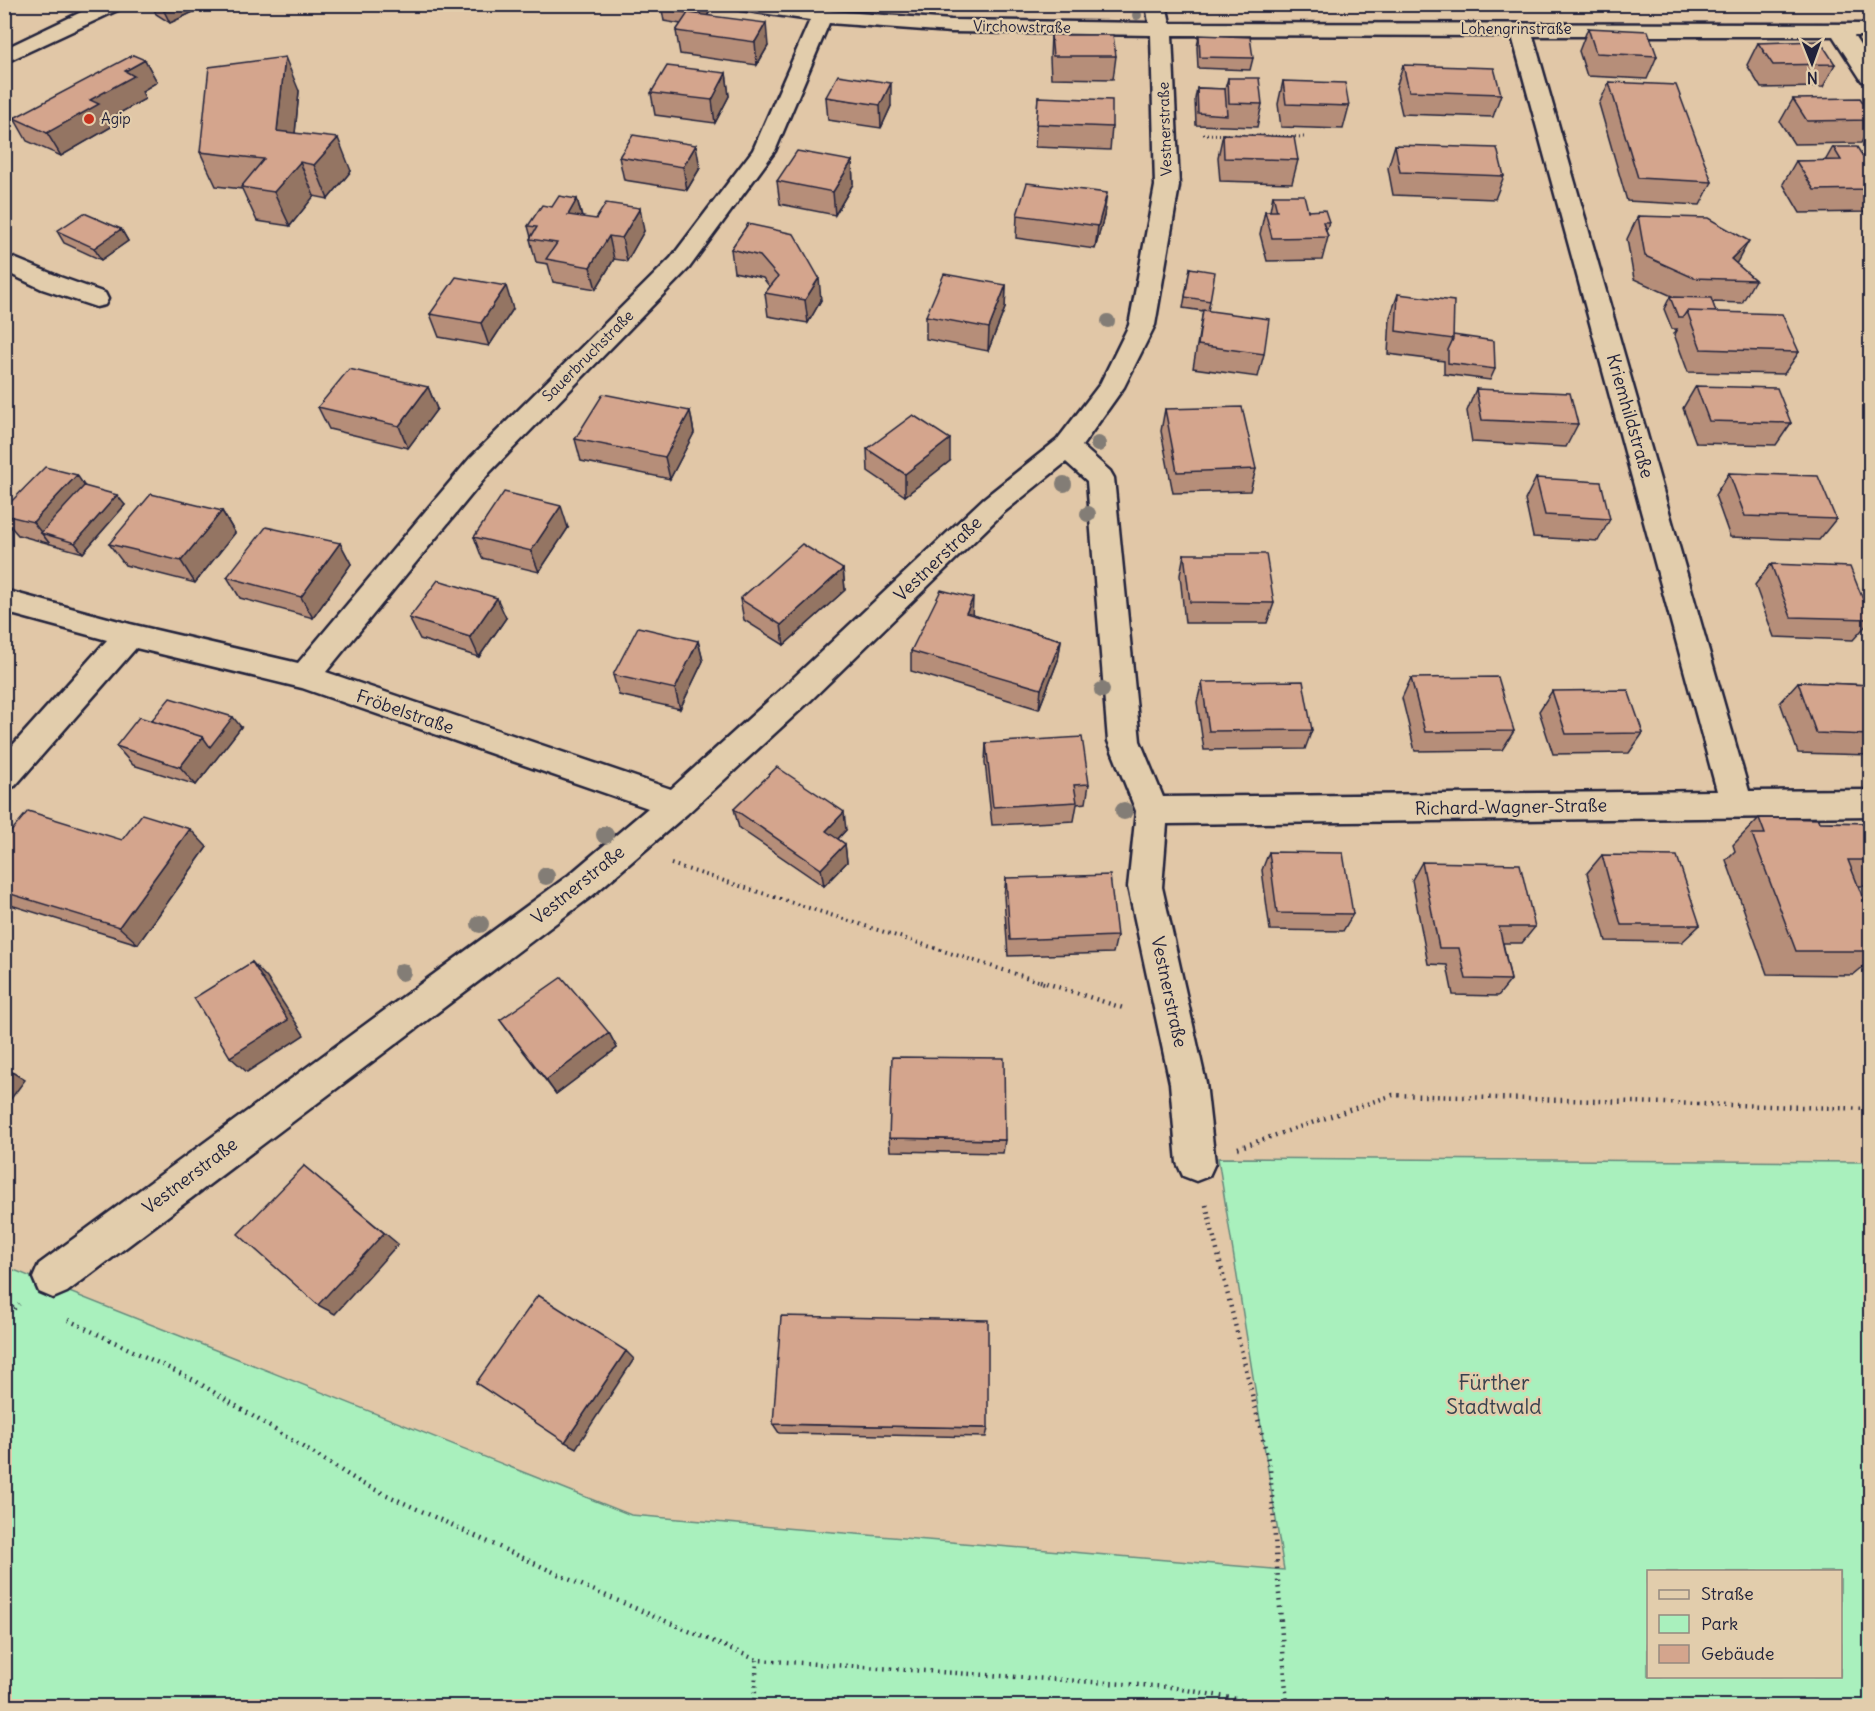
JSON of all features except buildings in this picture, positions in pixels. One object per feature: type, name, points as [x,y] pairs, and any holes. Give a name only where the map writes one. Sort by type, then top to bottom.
[{"type":"street","points":[[4,57],[115,4]]},
{"type":"street","name":"Virchowstraße","points":[[741,4],[821,10],[951,26],[1159,17]]},
{"type":"street","name":"Sauerbruchstraße","points":[[304,677],[480,465],[680,263],[764,152],[821,10]]},
{"type":"street","name":"Lohengrinstraße","points":[[1159,17],[1446,21],[1521,29],[1597,21],[1870,30]]},
{"type":"street","name":"Vestnerstraße","points":[[53,1278],[581,885],[676,804],[799,692],[993,506],[1067,447],[1111,387],[1142,325],[1167,186],[1159,17]]},
{"type":"street","name":"Kriemhildstraße","points":[[1521,29],[1737,804]]},
{"type":"street","points":[[1839,30],[1870,76]]},
{"type":"street","points":[[4,261],[96,299]]},
{"type":"street","name":"Vestnerstraße","points":[[1067,447],[1100,478],[1124,741],[1152,812],[1145,887],[1188,1083],[1196,1162]]},
{"type":"street","name":"Fröbelstraße","points":[[4,601],[130,635],[304,677],[676,804]]},
{"type":"street","points":[[4,777],[130,635]]},
{"type":"street","name":"Richard-Wagner-Straße","points":[[1152,812],[1870,803]]},
{"type":"path","points":[[1166,132],[1304,137]]},
{"type":"path","points":[[624,849],[1176,1025]]},
{"type":"path","points":[[1287,1707],[1269,1468],[1196,1162],[1393,1095],[1870,1108]]},
{"type":"path","points":[[4,1317],[24,1299]]},
{"type":"path","points":[[66,1320],[194,1380],[363,1484],[588,1588],[757,1660],[1170,1687],[1275,1707]]},
{"type":"path","points":[[754,1707],[757,1660]]},
{"type":"green space","name":"Fürther Stadtwald","points":[[1218,1158],[1870,1162],[1870,1706],[5,1706],[4,1266],[631,1515],[1284,1570]]},
{"type":"place","name":"Agip","points":[[89,119]]}]
